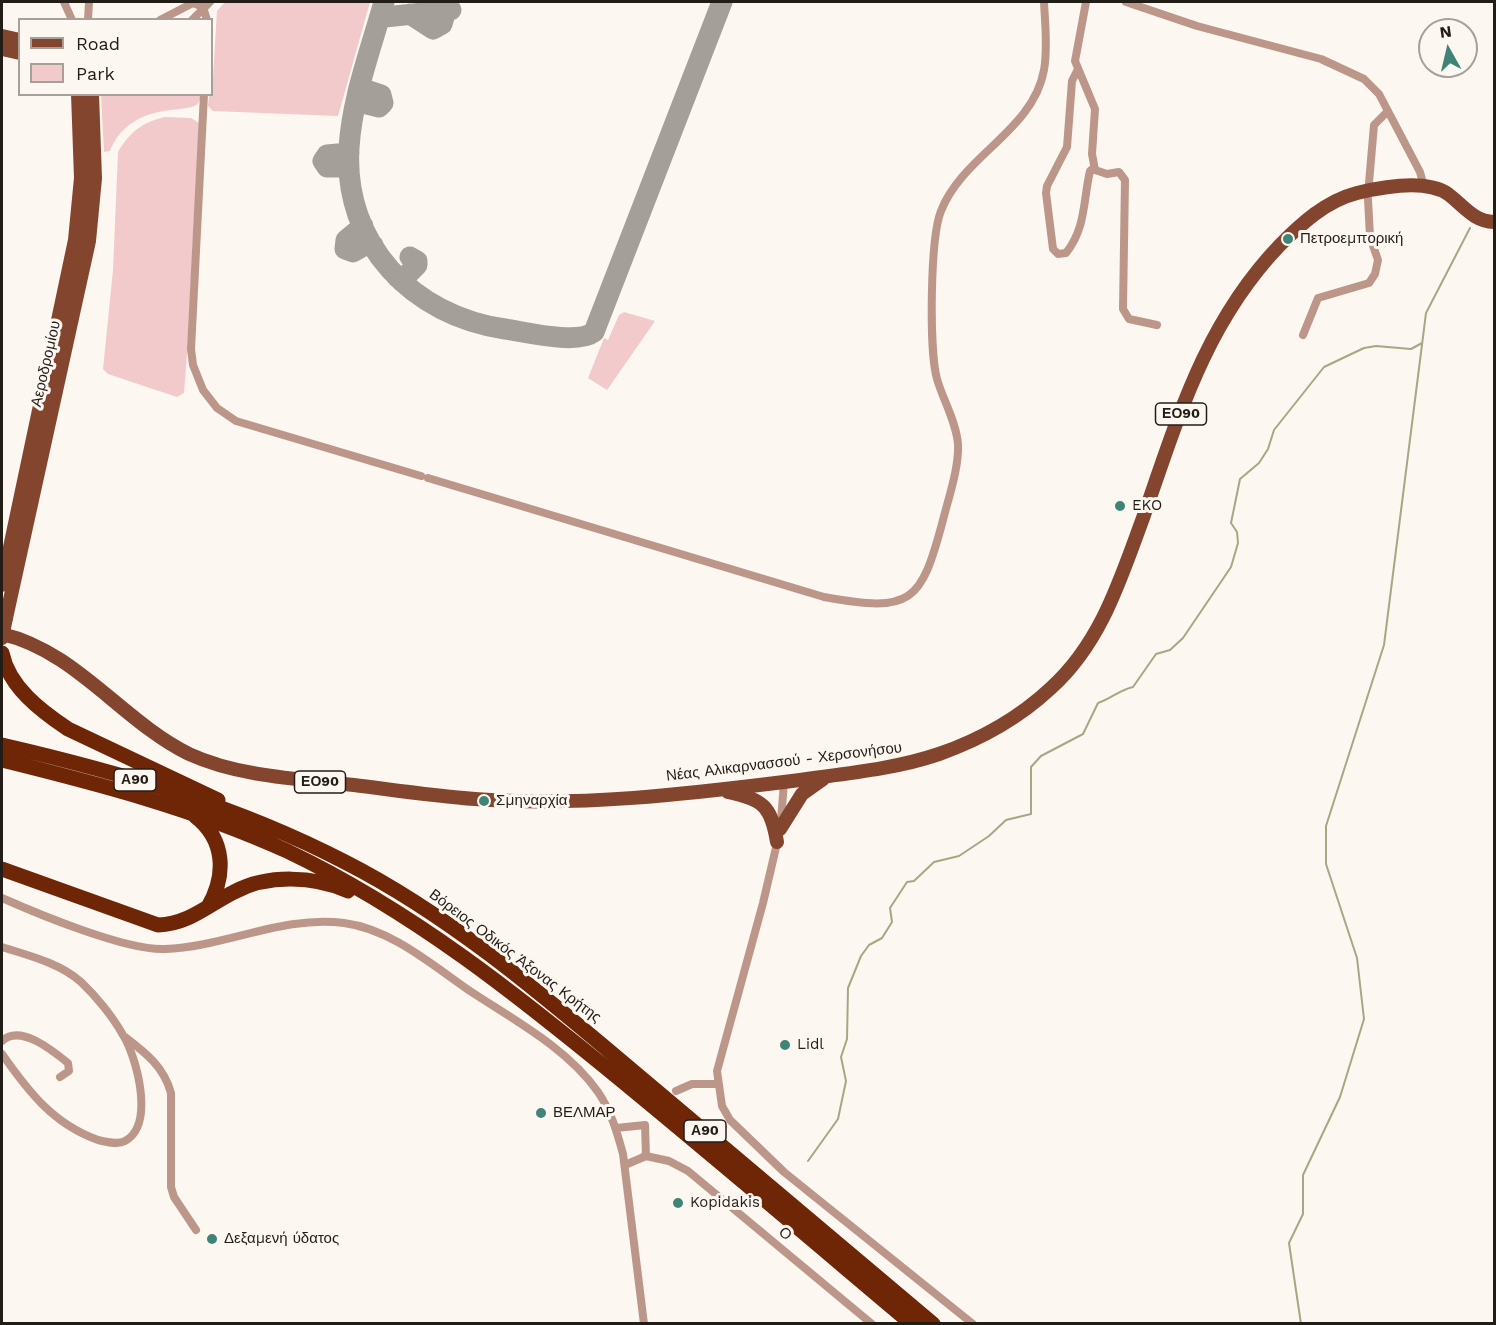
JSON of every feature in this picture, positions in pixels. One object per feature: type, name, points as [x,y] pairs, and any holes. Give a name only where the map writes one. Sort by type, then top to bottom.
[{"type":"highway","points":[[2,653],[9,670],[27,697],[45,714],[68,729],[198,789],[266,825]]},
{"type":"highway","name":"Βόρειος Οδικός Άξονας Κρήτης","points":[[2,746],[150,784],[266,825],[345,862],[387,885],[433,914],[580,1027],[933,1323]]},
{"type":"highway","name":"Βόρειος Οδικός Άξονας Κρήτης","points":[[2,760],[126,791],[188,811],[249,835],[337,877],[389,906],[489,974],[664,1115],[912,1323]]},
{"type":"highway","points":[[188,811],[208,829],[216,842],[220,858],[221,874],[218,890],[208,907]]},
{"type":"highway","points":[[2,869],[158,925],[176,924],[193,917],[236,890],[262,882],[290,879],[320,882],[366,900],[489,974]]},
{"type":"main road","points":[[2,36],[18,40]]},
{"type":"main road","points":[[2,49],[18,52]]},
{"type":"main road","name":"Αεροδρομίου","points":[[2,585],[75,240],[81,178],[78,96]]},
{"type":"main road","name":"Αεροδρομίου","points":[[4,639],[6,618],[88,241],[95,178],[92,96]]},
{"type":"main road","name":"Νέας Αλικαρνασσού - Χερσονήσου","points":[[4,639],[57,657],[138,721],[178,748],[204,760],[243,770],[477,799],[593,798],[784,782],[914,762],[955,748],[1009,720],[1061,678],[1091,643],[1107,611],[1202,359],[1222,319],[1238,295],[1282,244],[1328,205],[1362,192],[1424,187],[1445,192],[1481,221],[1494,222]]},
{"type":"main road","points":[[778,835],[802,794],[826,776]]},
{"type":"main road","points":[[717,789],[751,798],[766,807],[778,835]]},
{"type":"street","points":[[64,2],[71,18]]},
{"type":"street","points":[[88,18],[89,2]]},
{"type":"street","points":[[204,96],[191,324],[193,365],[200,385],[213,404],[236,421],[824,597],[861,604],[880,604],[907,597],[918,590],[931,566],[948,504],[958,448],[952,418],[937,379],[933,354],[932,284],[940,212],[973,163],[1015,123],[1036,94],[1045,64],[1044,2]]},
{"type":"street","points":[[1077,71],[1072,81],[1067,147],[1047,186],[1046,193],[1053,249],[1058,254],[1065,253],[1076,241],[1085,212],[1090,171],[1094,168],[1095,110],[1077,71],[1075,56],[1086,2]]},
{"type":"street","points":[[1126,2],[1197,26],[1321,59],[1372,84],[1420,172],[1424,187]]},
{"type":"street","points":[[164,18],[188,4],[207,4]]},
{"type":"street","points":[[194,18],[207,4]]},
{"type":"street","points":[[1369,183],[1374,125],[1388,111]]},
{"type":"street","points":[[1094,168],[1100,173],[1119,172],[1125,180],[1122,300],[1125,314],[1134,321],[1157,325]]},
{"type":"street","points":[[1303,335],[1318,298],[1368,283],[1375,274],[1378,260],[1370,237],[1368,199]]},
{"type":"street","points":[[784,782],[778,835],[761,912],[723,1044],[717,1084],[726,1115],[761,1150],[973,1323]]},
{"type":"street","points":[[2,898],[113,939],[159,949],[308,923],[345,923],[370,930],[407,949],[538,1036],[591,1084],[616,1128],[625,1165],[644,1323]]},
{"type":"street","points":[[2,947],[40,959],[80,981],[125,1037],[146,1053],[168,1082],[171,1093],[171,1187],[174,1197],[196,1230]]},
{"type":"street","points":[[2,1041],[8,1035],[21,1034],[58,1055],[68,1064],[69,1071],[60,1077]]},
{"type":"street","points":[[2,1054],[25,1087],[74,1131],[107,1143],[123,1142],[132,1135],[142,1117],[140,1090],[125,1037]]},
{"type":"street","points":[[675,1091],[692,1084],[717,1084]]},
{"type":"street","points":[[616,1128],[648,1122],[646,1156],[625,1165]]},
{"type":"street","name":"Ο","points":[[646,1156],[669,1161],[688,1171],[872,1323]]},
{"type":"green space","points":[[225,2],[370,2],[338,116],[213,111],[208,106],[209,96],[213,96],[217,11]]},
{"type":"green space","points":[[101,96],[201,96],[199,102],[194,106],[142,117],[126,127],[110,151],[104,152]]},
{"type":"green space","points":[[165,117],[191,118],[199,123],[184,393],[177,397],[108,374],[103,369],[113,270],[118,152],[137,129]]},
{"type":"green space","points":[[624,312],[655,321],[607,390],[588,378],[604,338],[608,340],[619,315]]},
{"type":"waterway","points":[[1301,1324],[1289,1243],[1303,1214],[1303,1175],[1340,1097],[1364,1019],[1357,958],[1326,864],[1326,826],[1384,645],[1426,313],[1470,228]]},
{"type":"waterway","points":[[808,1161],[838,1119],[846,1081],[841,1057],[847,1039],[848,988],[861,956],[869,945],[882,938],[892,922],[890,908],[907,882],[914,881],[934,862],[959,856],[989,836],[1006,820],[1031,814],[1031,767],[1041,756],[1083,734],[1098,703],[1133,687],[1156,654],[1170,650],[1183,638],[1231,567],[1238,543],[1237,532],[1231,523],[1240,479],[1259,463],[1268,449],[1274,430],[1324,367],[1364,348],[1376,346],[1411,349],[1422,343]]},
{"type":"taxiway","points":[[384,2],[358,92],[349,148],[350,183],[358,215],[371,244],[390,270],[414,291],[441,309],[472,321],[505,329],[564,338],[586,336],[594,332],[722,2]]},
{"type":"taxiway","points":[[381,13],[385,17],[451,10]]},
{"type":"taxiway","points":[[410,14],[433,29],[442,24],[444,17],[441,11]]},
{"type":"taxiway","points":[[358,95],[363,103],[379,107],[383,103],[381,95],[360,88]]},
{"type":"taxiway","points":[[349,153],[327,155],[323,161],[327,167],[344,167],[349,170]]},
{"type":"taxiway","points":[[363,226],[346,240],[345,249],[353,252],[367,244],[373,245]]},
{"type":"taxiway","points":[[397,277],[406,276],[417,265],[417,261],[410,257]]},
{"type":"place","name":"Πετροεμπορική","points":[[1288,239]]},
{"type":"place","name":"EKO","points":[[1120,506]]},
{"type":"place","name":"Σμηναρχία","points":[[484,801]]},
{"type":"place","name":"Lidl","points":[[785,1045]]},
{"type":"place","name":"ΒΕΛΜΑΡ","points":[[541,1113]]},
{"type":"place","name":"Kopidakis","points":[[678,1203]]},
{"type":"place","name":"Δεξαμενή ύδατος","points":[[212,1239]]}]
